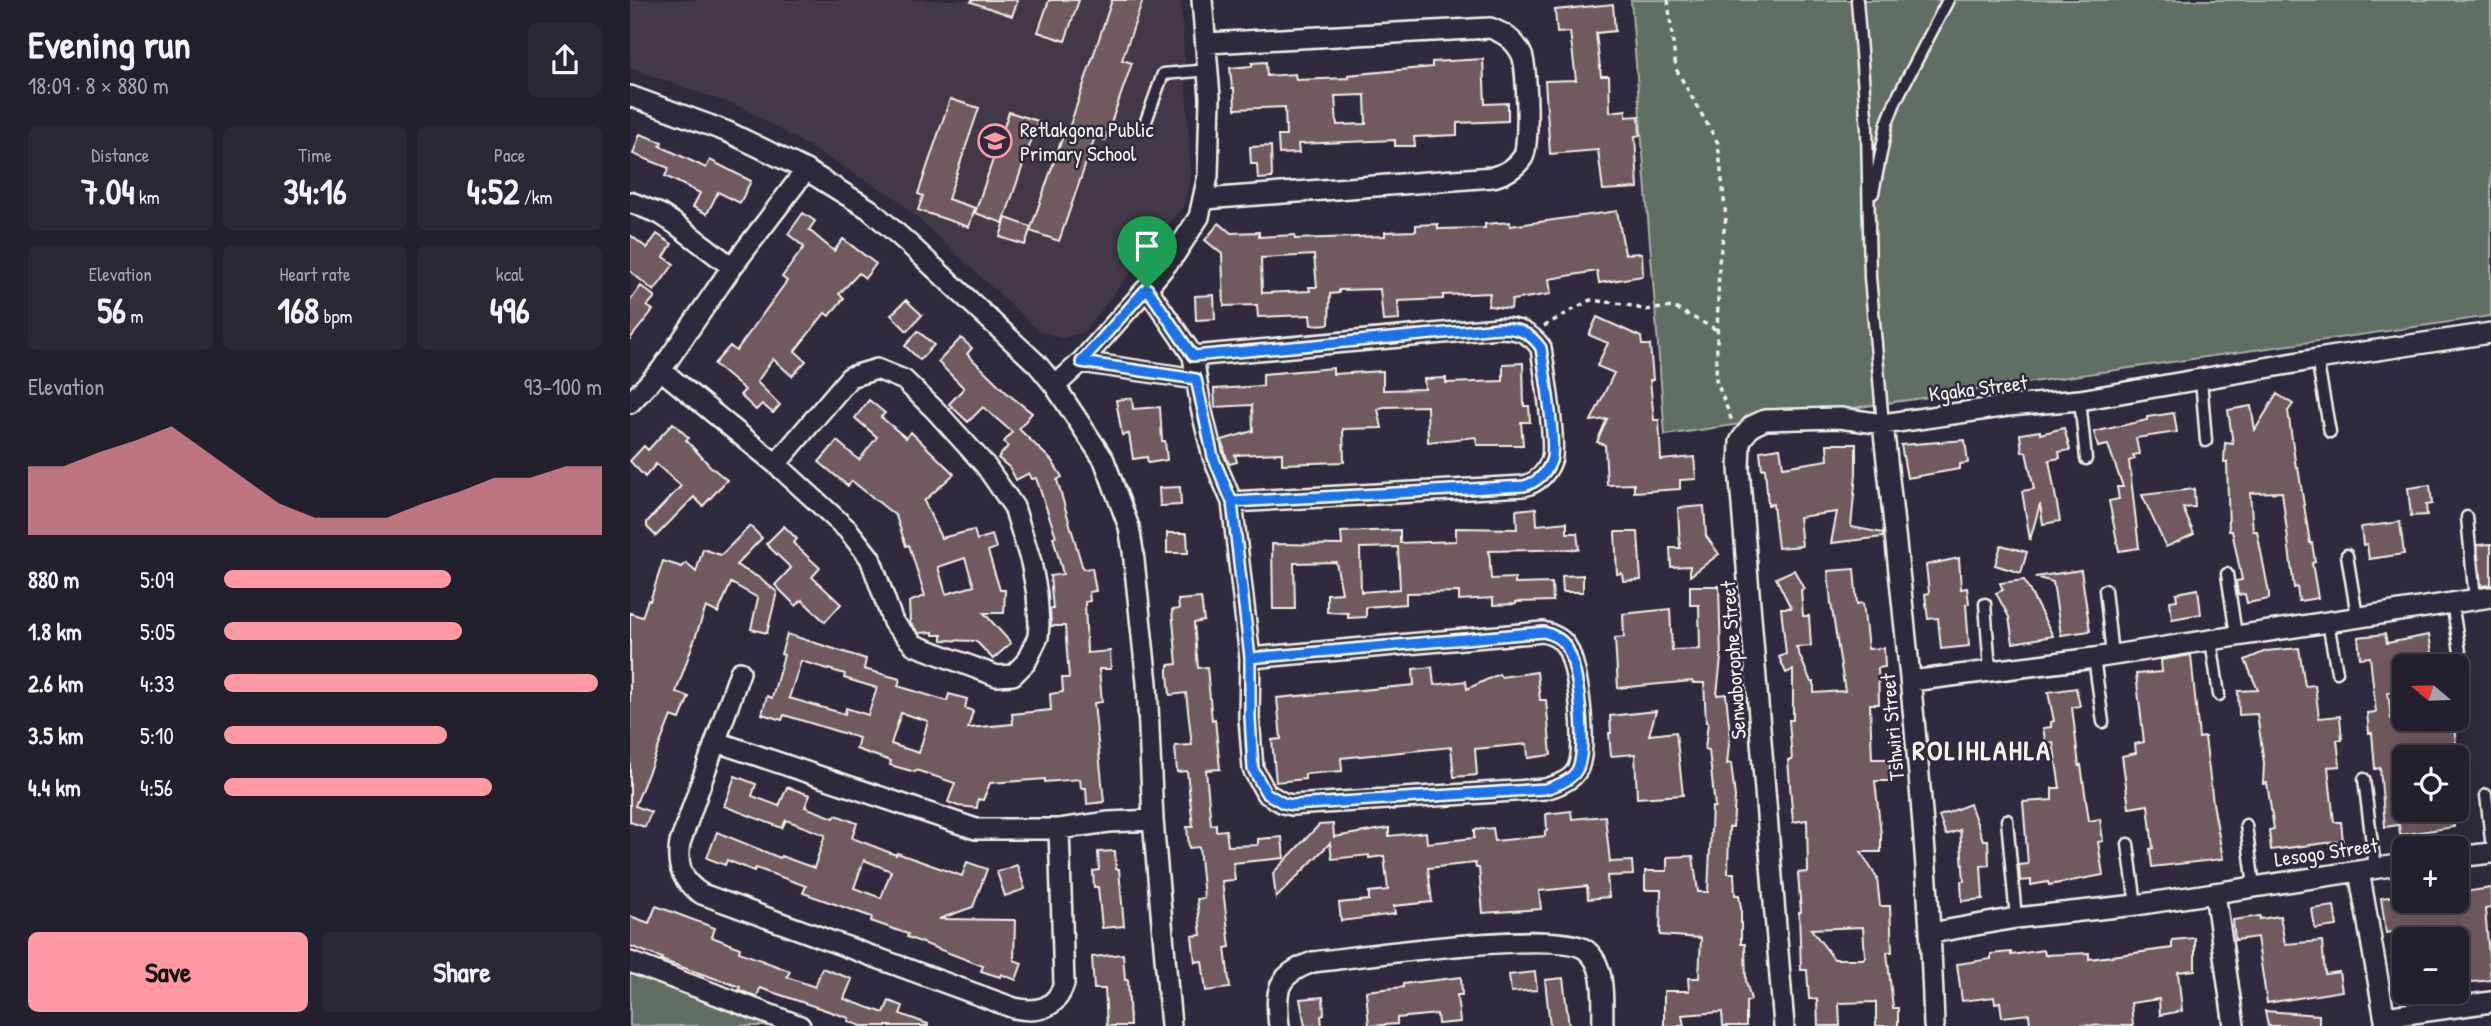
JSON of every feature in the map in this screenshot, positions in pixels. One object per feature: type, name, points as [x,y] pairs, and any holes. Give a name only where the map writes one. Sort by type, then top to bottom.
[{"type":"street","points":[[1055,386],[1081,362],[1147,288],[1195,226],[1205,199],[1209,142],[1209,71],[1202,0]]},
{"type":"street","points":[[1205,199],[1493,177],[1504,174],[1518,163],[1527,149],[1528,134],[1523,57],[1509,38],[1490,28],[1207,43]]},
{"type":"street","points":[[630,96],[728,132],[806,170],[869,209],[1037,364],[1055,386],[1104,460],[1129,527],[1133,551],[1147,683],[1153,820],[1171,1026]]},
{"type":"street","points":[[630,403],[661,370],[732,267],[806,170]]},
{"type":"street","points":[[630,202],[660,214],[732,267]]},
{"type":"street","points":[[1147,288],[1193,356],[1213,457],[1232,502],[1250,658],[1253,769],[1266,793],[1292,805],[1545,789],[1574,775],[1580,764],[1583,740],[1572,662],[1567,646],[1544,632],[1250,658]]},
{"type":"street","points":[[1193,356],[1499,328],[1530,334],[1541,348],[1552,444],[1550,463],[1536,482],[1524,486],[1232,502]]},
{"type":"street","name":"Kgaka Street","points":[[1883,424],[2008,405],[2080,400],[2317,359],[2491,333]]},
{"type":"street","points":[[1081,362],[1196,379]]},
{"type":"street","points":[[661,370],[776,464],[860,543],[870,558],[893,622],[914,645],[997,676],[1013,675],[1026,662],[1038,637],[1037,594],[1031,562],[1014,506],[967,443],[904,380],[877,369],[850,377],[776,464]]},
{"type":"street","points":[[1740,442],[1752,426],[1765,420],[1840,418],[1883,424]]},
{"type":"street","name":"Tshwiri Street","points":[[1883,424],[1912,681],[1931,933],[1934,1026]]},
{"type":"street","name":"Senwaborophe Street","points":[[1740,442],[1739,468],[1784,1026]]},
{"type":"street","points":[[1912,681],[2103,656],[2483,599]]},
{"type":"street","points":[[740,672],[680,842],[679,866],[687,883],[702,894],[1028,1011],[1047,1007],[1059,997],[1064,984],[1059,829]]},
{"type":"street","points":[[717,742],[962,826],[987,831],[1059,829],[1109,822],[1153,820]]},
{"type":"street","points":[[2469,856],[2491,853]]},
{"type":"street","name":"Lesogo Street","points":[[1931,933],[2016,918],[2136,905],[2392,866]]},
{"type":"street","points":[[2367,869],[2385,1022],[2491,1002]]},
{"type":"street","points":[[2215,892],[2234,1026]]},
{"type":"street","points":[[1279,1026],[1277,996],[1283,979],[1298,968],[1313,962],[1443,948],[1544,941],[1578,946],[1593,957],[1600,972],[1604,1026]]},
{"type":"street","points":[[630,962],[800,1026]]},
{"type":"lane","points":[[1857,0],[1867,129],[1870,277],[1883,424]]},
{"type":"lane","points":[[1869,210],[1887,123],[1896,100],[1948,0]]},
{"type":"lane","points":[[1146,121],[1163,74],[1209,71]]},
{"type":"lane","points":[[2317,359],[2330,432]]},
{"type":"lane","points":[[2201,379],[2206,441]]},
{"type":"lane","points":[[2080,400],[2086,459]]},
{"type":"lane","points":[[2467,517],[2483,599]]},
{"type":"lane","points":[[2347,555],[2357,616]]},
{"type":"lane","points":[[2227,574],[2236,635]]},
{"type":"lane","points":[[2103,723],[2105,590]]},
{"type":"lane","points":[[2452,603],[2460,654]]},
{"type":"lane","points":[[1985,604],[1990,670]]},
{"type":"lane","points":[[2328,623],[2337,672]]},
{"type":"lane","points":[[2211,640],[2219,695]]},
{"type":"lane","points":[[2364,779],[2367,869]]},
{"type":"lane","points":[[2486,795],[2491,840]]},
{"type":"lane","points":[[2007,820],[2016,918]]},
{"type":"lane","name":"Lesogo Street","points":[[2246,825],[2254,886]]},
{"type":"lane","points":[[2128,844],[2136,905]]},
{"type":"path","points":[[1668,0],[1675,69],[1718,144],[1727,218],[1719,262],[1716,380],[1740,442]]},
{"type":"path","points":[[1530,334],[1590,300],[1624,304],[1645,310],[1673,307],[1717,330]]},
{"type":"shaded area","name":"Retlakgona Public Primary School","points":[[630,0],[1181,0],[1191,174],[1184,205],[1083,333],[1061,338],[1039,331],[896,198],[745,109],[630,68]]},
{"type":"green space","points":[[1631,0],[2491,0],[2491,316],[1665,435]]},
{"type":"green space","points":[[630,969],[787,1026],[630,1026]]},
{"type":"building","points":[[1018,0],[1012,16],[971,2]]},
{"type":"building","points":[[1049,0],[1079,0],[1065,41],[1038,32]]},
{"type":"building","points":[[1112,0],[1143,0],[1122,60],[1132,63],[1105,140],[1095,137],[1059,241],[1030,231],[1065,130],[1068,131]]},
{"type":"building","points":[[1613,4],[1615,31],[1596,33],[1601,76],[1609,76],[1610,112],[1626,110],[1626,117],[1639,116],[1640,135],[1635,136],[1638,188],[1603,190],[1598,150],[1550,154],[1545,81],[1576,80],[1570,32],[1557,33],[1555,10]]},
{"type":"building","points":[[1483,59],[1485,104],[1508,103],[1508,121],[1457,123],[1457,135],[1414,137],[1415,146],[1395,146],[1395,140],[1298,144],[1299,153],[1279,154],[1278,136],[1286,136],[1285,107],[1235,109],[1230,68],[1266,62],[1267,76],[1295,74],[1296,80],[1349,78],[1348,75],[1432,67],[1432,62]],"holes":[[[1365,95],[1366,124],[1337,125],[1335,96]]]},
{"type":"building","points":[[950,99],[979,108],[948,199],[975,208],[969,227],[918,210],[923,196],[918,194]]},
{"type":"building","points":[[1009,112],[1038,121],[1003,223],[975,213]]},
{"type":"building","points":[[640,134],[662,142],[660,146],[706,168],[710,160],[751,181],[740,203],[718,192],[707,214],[693,207],[700,193],[665,176],[669,168],[633,154]]},
{"type":"building","points":[[1271,146],[1272,178],[1258,179],[1257,164],[1251,164],[1250,147]]},
{"type":"building","points":[[1617,211],[1625,254],[1642,253],[1643,276],[1599,283],[1597,271],[1549,279],[1551,294],[1512,300],[1511,309],[1488,306],[1490,293],[1398,301],[1399,320],[1383,321],[1380,289],[1339,290],[1339,293],[1330,294],[1329,324],[1311,325],[1310,315],[1258,317],[1257,305],[1224,306],[1222,254],[1205,240],[1219,223],[1231,233],[1259,232],[1259,237],[1295,235],[1295,239],[1385,236],[1385,232],[1416,231],[1416,225],[1438,224],[1438,229],[1485,228],[1485,224],[1510,222],[1510,226]],"holes":[[[1314,255],[1317,287],[1309,287],[1310,291],[1262,293],[1261,258]]]},
{"type":"building","points":[[803,213],[815,221],[809,230],[834,251],[843,239],[876,264],[865,278],[859,273],[839,294],[844,298],[829,316],[825,313],[795,351],[806,361],[792,376],[773,359],[757,382],[780,405],[773,413],[762,404],[756,410],[740,395],[745,390],[714,364],[730,346],[736,351],[787,281],[782,277],[804,247],[788,234]]},
{"type":"building","points":[[1006,218],[1031,227],[1025,245],[1000,237]]},
{"type":"building","points":[[657,234],[672,244],[664,257],[674,264],[654,291],[630,271],[630,235],[647,248]]},
{"type":"building","points":[[641,286],[655,297],[647,306],[653,310],[630,339],[630,301]]},
{"type":"building","points":[[1214,295],[1215,319],[1196,320],[1195,296]]},
{"type":"building","points":[[906,300],[922,315],[907,331],[891,315]]},
{"type":"building","points":[[1597,317],[1641,337],[1642,345],[1650,345],[1653,380],[1650,380],[1654,420],[1659,420],[1661,460],[1694,457],[1696,479],[1680,480],[1680,489],[1634,492],[1634,484],[1607,485],[1605,445],[1597,442],[1607,419],[1591,421],[1614,373],[1597,366],[1608,343],[1589,335]]},
{"type":"building","points":[[918,331],[934,345],[920,360],[905,346]]},
{"type":"building","points":[[961,338],[972,348],[967,354],[1032,413],[1019,429],[1052,461],[1062,477],[1057,480],[1083,569],[1092,568],[1096,591],[1089,592],[1090,601],[1085,602],[1087,653],[1110,651],[1111,669],[1099,669],[1102,702],[1094,703],[1104,802],[1087,804],[1086,788],[1081,788],[1080,779],[1045,782],[1045,779],[990,783],[983,800],[978,799],[977,808],[958,806],[948,802],[955,783],[916,770],[915,772],[890,765],[891,761],[856,749],[859,738],[784,715],[782,720],[762,714],[767,696],[772,698],[787,634],[866,659],[864,669],[900,679],[898,686],[947,701],[949,694],[967,699],[965,708],[973,711],[968,728],[1013,724],[1012,714],[1051,710],[1050,694],[1063,692],[1062,678],[1069,678],[1065,626],[1051,626],[1050,609],[1053,609],[1050,576],[1063,574],[1053,537],[1056,536],[1036,478],[1032,479],[1029,473],[1016,480],[1010,468],[998,458],[1008,446],[1004,442],[1012,432],[983,407],[968,422],[949,404],[964,388],[938,362]],"holes":[[[801,661],[845,674],[844,678],[877,688],[868,715],[846,708],[845,714],[789,698]],[[901,713],[928,721],[919,753],[891,744]]]},
{"type":"building","points":[[1523,363],[1524,406],[1529,406],[1530,422],[1521,422],[1523,445],[1477,445],[1476,437],[1428,442],[1427,406],[1384,407],[1378,409],[1382,428],[1343,429],[1344,462],[1282,464],[1282,453],[1235,455],[1237,462],[1229,464],[1225,453],[1222,440],[1253,431],[1252,405],[1215,407],[1214,389],[1263,386],[1263,374],[1333,368],[1333,374],[1383,371],[1383,390],[1425,389],[1424,379],[1446,378],[1446,383],[1503,381],[1503,364]]},
{"type":"building","points":[[2277,394],[2293,404],[2288,411],[2296,468],[2298,467],[2312,543],[2315,562],[2312,563],[2318,598],[2299,601],[2297,587],[2294,588],[2282,492],[2250,493],[2253,531],[2257,531],[2269,599],[2247,603],[2245,594],[2238,595],[2236,581],[2242,580],[2232,531],[2229,531],[2227,462],[2224,462],[2225,443],[2233,444],[2228,410],[2251,406],[2255,430]]},
{"type":"building","points":[[1132,398],[1133,409],[1160,407],[1162,441],[1165,441],[1167,460],[1148,463],[1147,457],[1133,459],[1129,434],[1122,435],[1116,400]]},
{"type":"building","points":[[869,400],[885,413],[881,417],[906,438],[911,432],[954,474],[924,501],[941,538],[974,530],[977,540],[992,535],[996,548],[988,551],[1000,590],[1005,590],[1004,613],[984,613],[1011,643],[993,659],[976,641],[942,640],[942,635],[933,635],[933,632],[919,633],[910,623],[909,602],[925,596],[909,545],[906,546],[896,516],[852,481],[848,486],[819,462],[837,441],[859,460],[877,437],[855,418]],"holes":[[[965,558],[974,586],[946,594],[938,567]]]},
{"type":"building","points":[[2174,413],[2177,432],[2136,438],[2139,454],[2133,455],[2135,459],[2129,461],[2139,548],[2119,551],[2109,501],[2119,499],[2117,487],[2123,487],[2108,445],[2098,447],[2094,432],[2147,420],[2147,417]]},
{"type":"building","points":[[673,423],[689,438],[686,440],[710,466],[727,480],[703,506],[694,497],[656,536],[647,527],[647,522],[681,486],[656,464],[645,477],[630,461],[644,446],[648,450]]},
{"type":"building","points":[[2064,428],[2070,450],[2059,452],[2060,458],[2049,460],[2060,521],[2043,524],[2040,504],[2030,540],[2022,491],[2034,489],[2026,452],[2022,452],[2020,434],[2040,431],[2040,434]]},
{"type":"building","points":[[1965,440],[1968,463],[1960,464],[1960,469],[1907,478],[1901,445]]},
{"type":"building","points":[[1827,444],[1856,444],[1851,527],[1883,533],[1883,537],[1831,543],[1837,512],[1799,517],[1802,546],[1778,548],[1773,504],[1768,505],[1765,468],[1762,469],[1760,451],[1780,448],[1783,467],[1828,460]]},
{"type":"building","points":[[2430,485],[2432,504],[2426,505],[2427,515],[2411,516],[2408,488]]},
{"type":"building","points":[[1180,487],[1181,505],[1160,506],[1159,488]]},
{"type":"building","points":[[2194,489],[2195,507],[2183,508],[2194,534],[2166,547],[2142,495]]},
{"type":"building","points":[[1704,506],[1706,536],[1719,554],[1690,576],[1690,566],[1671,567],[1670,548],[1680,548],[1678,508]]},
{"type":"building","points":[[1536,508],[1537,525],[1567,522],[1567,533],[1577,533],[1579,549],[1489,551],[1491,579],[1515,578],[1515,584],[1552,583],[1553,601],[1493,605],[1493,598],[1459,600],[1459,592],[1406,593],[1406,604],[1366,607],[1366,617],[1348,618],[1348,613],[1327,612],[1327,594],[1342,593],[1336,562],[1294,563],[1295,609],[1273,609],[1272,544],[1342,545],[1341,532],[1400,530],[1400,543],[1456,541],[1456,528],[1517,529],[1516,510]],"holes":[[[1398,547],[1400,589],[1361,592],[1360,548]]]},
{"type":"building","points":[[2400,522],[2404,554],[2369,559],[2367,544],[2363,545],[2361,527]]},
{"type":"building","points":[[750,526],[762,538],[736,565],[777,592],[767,633],[751,629],[758,598],[731,583],[718,613],[706,607],[676,692],[689,697],[680,719],[671,716],[635,806],[651,812],[645,827],[630,822],[630,613],[642,617],[663,561],[682,567],[686,563],[696,572],[703,549],[721,555]]},
{"type":"building","points":[[784,526],[797,539],[793,543],[820,568],[812,577],[841,604],[825,622],[802,600],[796,606],[775,585],[791,568],[766,544]]},
{"type":"building","points":[[1615,532],[1638,532],[1641,580],[1623,581],[1622,573],[1617,574]]},
{"type":"building","points":[[1167,533],[1187,533],[1188,553],[1167,553]]},
{"type":"building","points":[[2491,544],[2491,585],[2481,586],[2477,545]]},
{"type":"building","points":[[2001,545],[2027,552],[2021,573],[1995,565]]},
{"type":"building","points":[[1959,558],[1961,589],[1967,588],[1969,603],[1966,604],[1969,646],[1941,649],[1938,618],[1928,619],[1926,565]]},
{"type":"building","points":[[1854,569],[1857,604],[1863,603],[1868,649],[1884,648],[1885,667],[1878,668],[1879,704],[1870,704],[1872,759],[1890,759],[1890,781],[1875,781],[1881,852],[1861,852],[1877,878],[1880,906],[1890,906],[1892,952],[1887,952],[1893,1008],[1898,1008],[1898,1026],[1876,1026],[1876,1002],[1839,1003],[1840,1026],[1818,1026],[1817,999],[1809,999],[1807,970],[1801,970],[1798,873],[1808,872],[1807,820],[1793,822],[1788,760],[1792,760],[1789,720],[1793,720],[1793,670],[1786,673],[1779,657],[1786,654],[1781,608],[1791,608],[1776,578],[1794,570],[1804,589],[1801,590],[1803,616],[1809,616],[1811,646],[1796,647],[1811,682],[1814,682],[1814,693],[1845,691],[1828,571]],"holes":[[[1863,927],[1865,957],[1834,959],[1811,929]]]},
{"type":"building","points":[[2081,570],[2090,631],[2061,635],[2053,582],[2035,577]]},
{"type":"building","points":[[1583,575],[1583,592],[1563,592],[1562,576]]},
{"type":"building","points":[[2024,580],[2053,636],[2013,643],[2009,617],[1996,593],[2003,590],[2000,583]]},
{"type":"building","points":[[1690,586],[1719,586],[1721,658],[1717,695],[1726,694],[1730,734],[1727,764],[1731,763],[1735,797],[1733,827],[1729,827],[1728,873],[1734,873],[1735,895],[1739,895],[1741,908],[1741,944],[1745,944],[1746,981],[1751,1000],[1746,1002],[1746,1026],[1723,1026],[1722,1012],[1682,1015],[1684,1026],[1664,1026],[1664,991],[1689,991],[1688,978],[1699,978],[1701,938],[1660,935],[1661,890],[1645,890],[1645,871],[1667,871],[1667,857],[1693,856],[1698,892],[1708,892],[1712,807],[1715,807],[1709,750],[1705,749],[1708,722],[1704,683],[1692,681],[1618,688],[1615,638],[1624,637],[1623,614],[1670,609],[1672,650],[1700,649],[1699,605],[1690,605]]},
{"type":"building","points":[[2198,589],[2201,614],[2172,619],[2170,601],[2177,600],[2176,593]]},
{"type":"building","points":[[1201,598],[1204,621],[1194,623],[1198,668],[1207,667],[1220,769],[1206,770],[1211,825],[1216,824],[1216,831],[1226,830],[1228,846],[1258,845],[1258,839],[1282,837],[1284,858],[1233,863],[1235,880],[1222,881],[1230,947],[1225,948],[1230,988],[1206,991],[1202,961],[1195,962],[1192,936],[1201,935],[1197,899],[1204,898],[1199,847],[1189,848],[1187,827],[1193,827],[1187,771],[1177,772],[1175,746],[1192,745],[1186,693],[1170,695],[1168,674],[1168,665],[1177,664],[1172,610],[1179,609],[1178,600]]},
{"type":"building","points":[[2385,634],[2387,643],[2429,635],[2432,653],[2392,654],[2392,692],[2388,693],[2392,732],[2455,732],[2456,745],[2392,745],[2392,822],[2453,822],[2454,827],[2400,835],[2399,825],[2385,827],[2380,768],[2375,769],[2372,733],[2369,733],[2367,713],[2376,712],[2370,657],[2360,658],[2358,637]]},
{"type":"building","points":[[2299,648],[2305,686],[2315,685],[2319,718],[2340,716],[2342,740],[2337,740],[2340,766],[2328,767],[2334,822],[2341,822],[2343,841],[2271,850],[2269,830],[2274,829],[2267,783],[2263,784],[2264,763],[2257,714],[2239,715],[2238,691],[2258,690],[2245,660],[2266,651]]},
{"type":"building","points":[[2191,655],[2199,738],[2205,737],[2223,859],[2152,867],[2150,849],[2153,848],[2148,805],[2129,808],[2122,756],[2136,753],[2135,744],[2144,742],[2136,674],[2162,672],[2161,660]]},
{"type":"building","points":[[1432,667],[1434,685],[1466,681],[1467,689],[1499,674],[1501,677],[1537,672],[1540,700],[1546,700],[1551,755],[1528,758],[1527,744],[1475,749],[1477,775],[1454,777],[1451,747],[1341,758],[1342,771],[1305,774],[1305,779],[1276,782],[1272,740],[1281,739],[1277,698],[1414,685],[1413,669]]},
{"type":"building","points":[[2076,688],[2080,706],[2072,707],[2079,766],[2081,765],[2089,821],[2100,819],[2103,841],[2098,842],[2103,875],[2049,885],[2048,882],[2031,885],[2031,880],[2020,881],[2019,865],[2028,864],[2023,802],[2052,800],[2052,788],[2060,788],[2053,742],[2046,744],[2043,728],[2051,727],[2051,722],[2054,721],[2048,692]]},
{"type":"building","points":[[1656,711],[1649,735],[1676,732],[1683,795],[1637,798],[1635,754],[1611,756],[1610,716]]},
{"type":"building","points":[[735,776],[756,784],[752,796],[779,806],[787,787],[810,795],[805,807],[857,823],[852,838],[962,876],[967,862],[987,869],[973,907],[939,919],[1015,920],[1014,960],[1022,963],[1016,980],[981,971],[983,966],[907,937],[908,934],[871,921],[872,917],[803,893],[806,886],[756,868],[754,871],[727,860],[725,865],[707,858],[717,832],[780,858],[781,856],[814,868],[825,835],[786,820],[782,828],[724,806]],"holes":[[[864,860],[891,871],[881,898],[854,888]]]},
{"type":"building","points":[[1970,804],[1983,840],[1988,840],[1989,865],[1981,866],[1983,899],[1962,901],[1961,881],[1964,881],[1960,830],[1946,835],[1939,816]]},
{"type":"building","points":[[1571,811],[1572,819],[1605,816],[1610,862],[1632,861],[1633,875],[1607,876],[1609,897],[1588,899],[1587,886],[1539,891],[1541,909],[1483,913],[1479,868],[1476,868],[1475,863],[1428,868],[1432,902],[1394,906],[1395,914],[1341,921],[1339,903],[1369,900],[1369,892],[1388,890],[1384,856],[1332,859],[1330,843],[1276,898],[1273,873],[1319,825],[1333,824],[1334,837],[1389,828],[1389,836],[1426,832],[1427,843],[1474,838],[1474,830],[1493,828],[1495,841],[1545,836],[1546,814]]},
{"type":"building","points":[[1115,851],[1124,926],[1102,928],[1098,887],[1094,887],[1093,871],[1099,870],[1098,852]]},
{"type":"building","points":[[1017,865],[1025,889],[1005,896],[997,872]]},
{"type":"building","points":[[2491,888],[2491,908],[2485,909],[2491,980],[2469,982],[2469,927],[2392,927],[2392,932],[2386,933],[2381,898],[2392,896],[2392,913],[2469,913],[2469,891]]},
{"type":"building","points":[[656,906],[715,928],[712,937],[740,948],[739,952],[790,971],[787,977],[815,987],[822,968],[852,979],[844,999],[884,1013],[889,1001],[903,1006],[900,1014],[928,1026],[861,1026],[848,1021],[849,1018],[760,988],[757,997],[739,990],[740,987],[661,960],[662,958],[630,946],[630,916],[649,923]]},
{"type":"building","points":[[2334,906],[2337,926],[2315,929],[2312,909]]},
{"type":"building","points":[[2260,916],[2260,919],[2280,916],[2285,944],[2322,941],[2325,974],[2339,972],[2342,991],[2267,1003],[2257,937],[2235,940],[2233,920]]},
{"type":"building","points":[[2195,938],[2195,970],[2178,972],[2182,1011],[2160,1015],[2159,999],[2131,1003],[2133,1026],[2030,1025],[2029,1014],[2002,1017],[2000,1002],[1995,1003],[1994,997],[1962,1001],[1957,964],[1991,959],[1991,954],[2011,952],[2011,955],[2044,950],[2045,955],[2089,953],[2089,959],[2172,948],[2172,940]]},
{"type":"building","points":[[1123,954],[1125,980],[1128,980],[1130,1026],[1107,1026],[1105,989],[1094,989],[1092,957]]},
{"type":"building","points":[[1535,972],[1537,990],[1511,992],[1509,975]]},
{"type":"building","points":[[1461,977],[1462,995],[1457,995],[1460,1022],[1438,1024],[1437,1014],[1397,1018],[1397,1024],[1369,1026],[1366,991]]},
{"type":"building","points":[[1563,978],[1569,1026],[1550,1026],[1545,980]]},
{"type":"building","points":[[1323,997],[1322,1026],[1305,1026],[1300,999]]},
{"type":"building","points":[[2265,1011],[2319,1015],[2319,1026],[2268,1026]]},
{"type":"place","name":"Retlakgona Public Primary School","points":[[995,141]]},
{"type":"district","name":"ROLIHLAHLA","points":[[1982,750]]},
{"type":"route","points":[[1147,288],[1081,362],[1196,379],[1213,457],[1232,502],[1250,658],[1544,632],[1567,646],[1577,684],[1583,740],[1580,764],[1574,775],[1545,789],[1292,805],[1266,793],[1253,769],[1250,658],[1241,580],[1232,502],[1524,486],[1536,482],[1550,463],[1552,444],[1541,348],[1530,334],[1499,328],[1193,356],[1147,288]]}]
